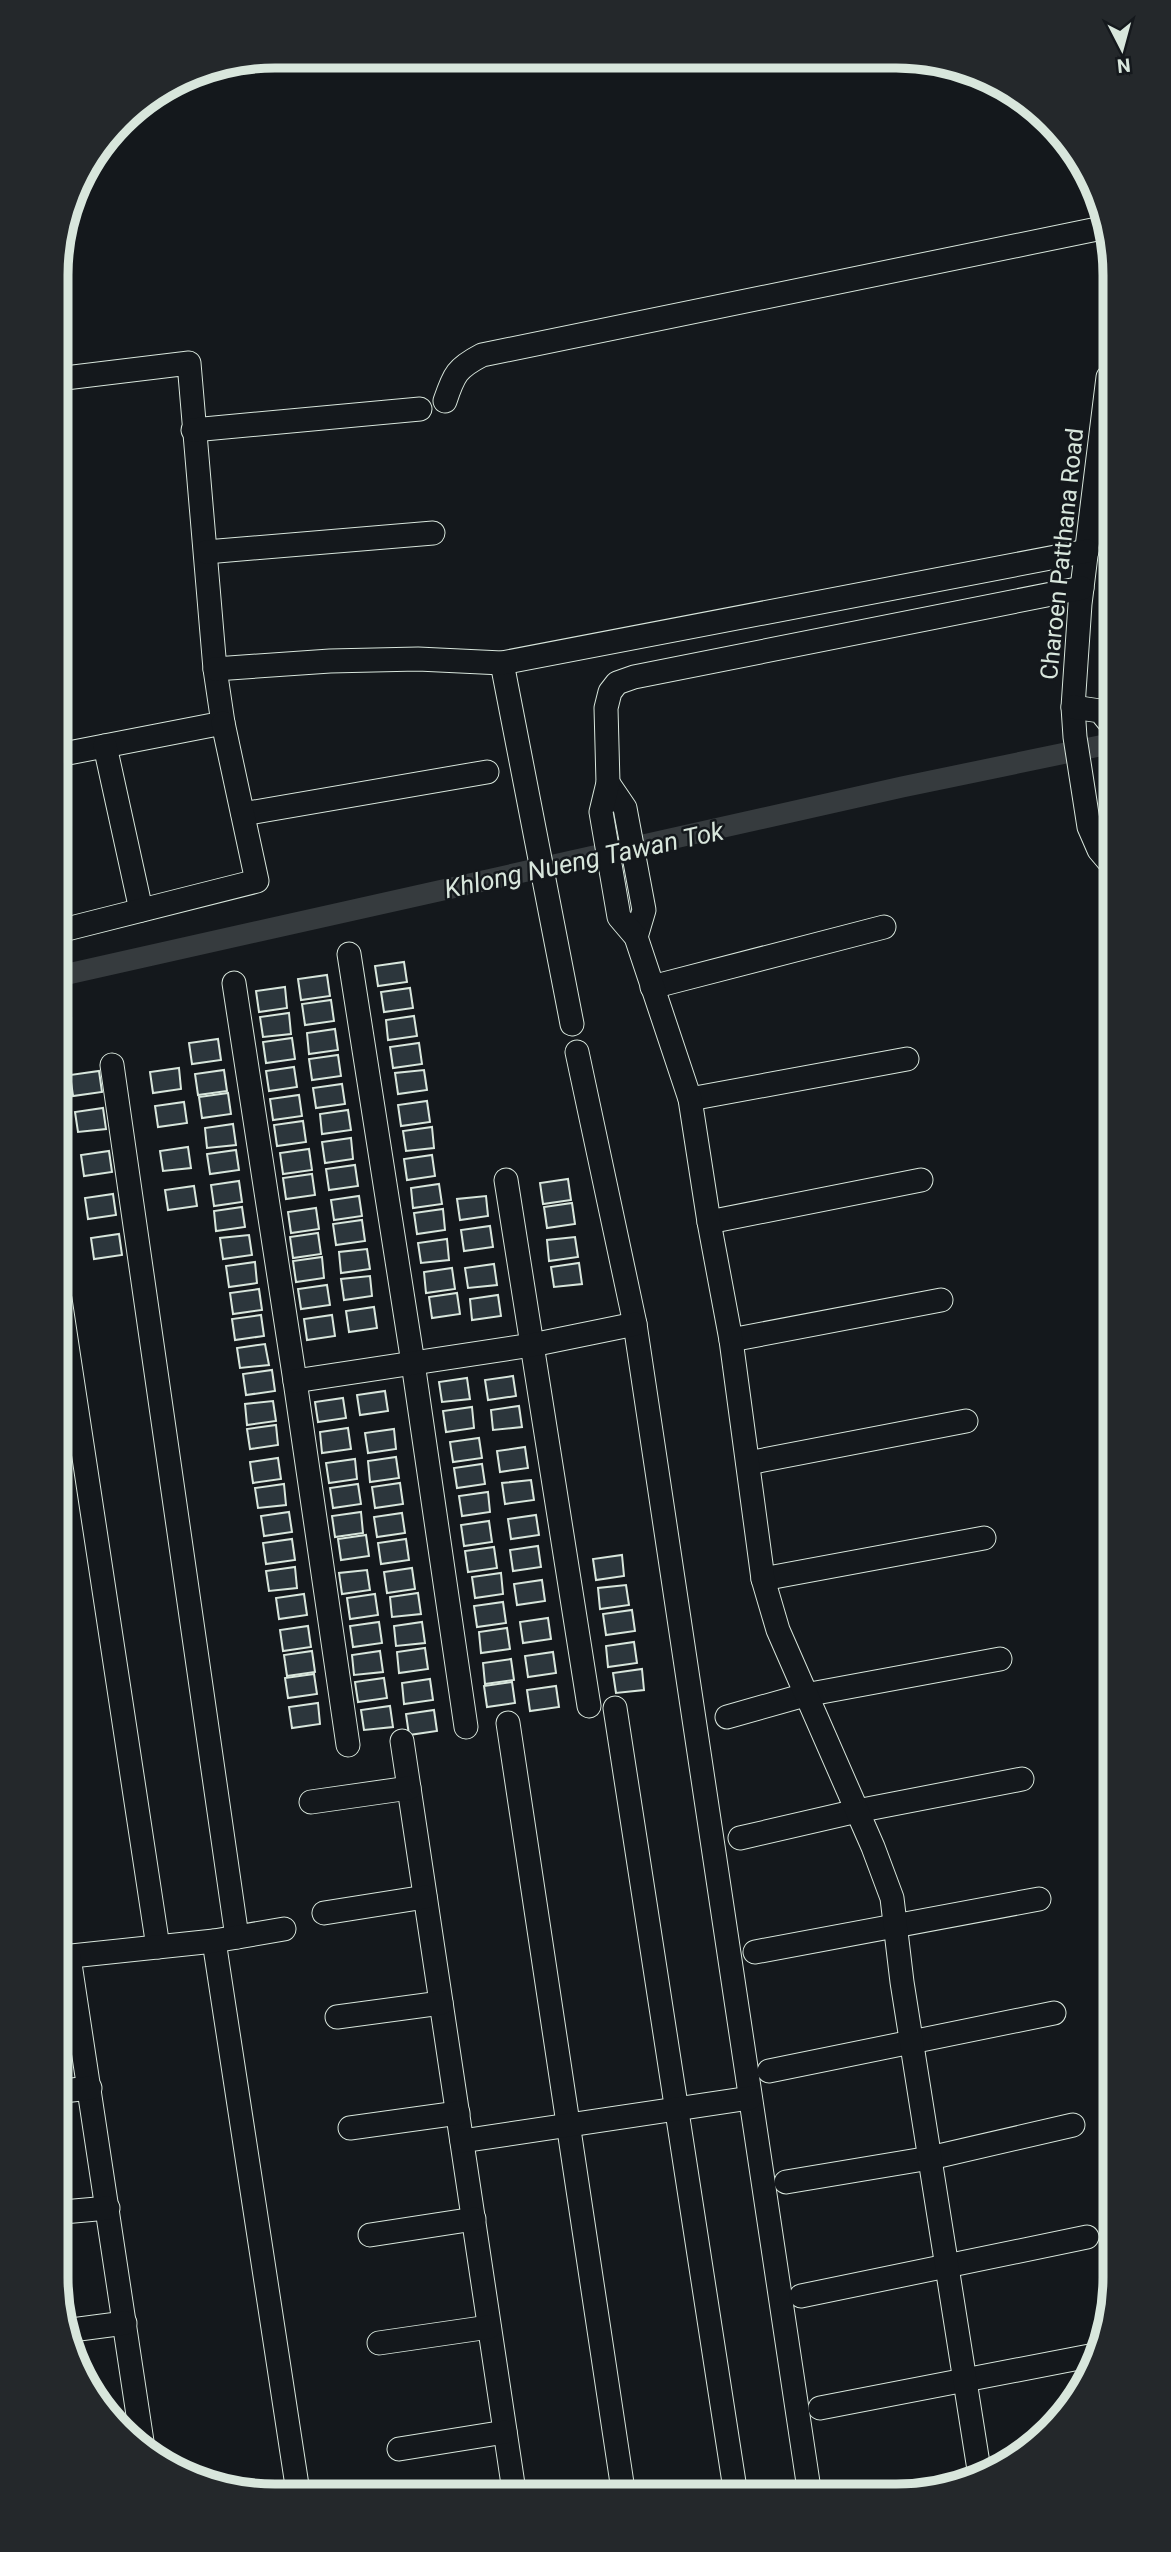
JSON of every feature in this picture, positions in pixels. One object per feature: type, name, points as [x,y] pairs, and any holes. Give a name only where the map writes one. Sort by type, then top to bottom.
[{"type":"street","points":[[445,401],[453,375],[465,363],[482,355],[1097,229]]},
{"type":"street","points":[[69,378],[189,363],[215,669],[223,723],[257,881],[69,929]]},
{"type":"street","points":[[193,430],[420,409]]},
{"type":"street","name":"Charoen Patthana Road","points":[[1103,458],[1101,488],[1082,588],[1073,707],[1074,737],[1089,827],[1103,854]]},
{"type":"street","points":[[206,552],[433,533]]},
{"type":"street","points":[[215,669],[330,661],[418,659],[502,663],[1087,551]]},
{"type":"street","points":[[978,2466],[892,1898],[778,1630],[763,1579],[731,1340],[690,1099],[636,937],[619,917],[601,812],[608,783],[606,708],[610,692],[617,683],[634,677],[1082,588]]},
{"type":"street","points":[[502,663],[572,1024]]},
{"type":"street","points":[[1073,707],[1100,711],[1103,714]]},
{"type":"street","points":[[69,753],[223,723]]},
{"type":"street","points":[[105,746],[141,910]]},
{"type":"street","points":[[243,814],[487,772]]},
{"type":"street","points":[[608,783],[625,808],[644,910],[636,937]]},
{"type":"street","points":[[652,987],[884,927]]},
{"type":"street","points":[[349,954],[466,1727]]},
{"type":"street","points":[[234,983],[348,1745]]},
{"type":"street","points":[[577,1052],[635,1324],[808,2484]]},
{"type":"street","points":[[690,1099],[907,1059]]},
{"type":"street","points":[[112,1065],[237,1937]]},
{"type":"street","points":[[506,1180],[589,1706]]},
{"type":"street","points":[[709,1223],[921,1180]]},
{"type":"street","points":[[731,1340],[941,1300]]},
{"type":"street","points":[[295,1381],[532,1345],[635,1324]]},
{"type":"street","points":[[68,1355],[158,1947]]},
{"type":"street","points":[[748,1463],[966,1421]]},
{"type":"street","points":[[763,1579],[984,1538]]},
{"type":"street","points":[[727,1717],[805,1695],[1000,1659]]},
{"type":"street","points":[[615,1708],[734,2484]]},
{"type":"street","points":[[508,1723],[621,2484]]},
{"type":"street","points":[[402,1741],[513,2484]]},
{"type":"street","points":[[740,1838],[857,1811],[1022,1779]]},
{"type":"street","points":[[311,1801],[409,1788]]},
{"type":"street","points":[[324,1913],[425,1897]]},
{"type":"street","points":[[755,1952],[1039,1899]]},
{"type":"street","points":[[68,1957],[214,1941],[284,1929]]},
{"type":"street","points":[[214,1941],[297,2484]]},
{"type":"street","points":[[68,1969],[108,2208],[125,2323],[137,2430]]},
{"type":"street","points":[[337,2017],[441,2003]]},
{"type":"street","points":[[769,2071],[1054,2013]]},
{"type":"street","points":[[68,2090],[90,2088]]},
{"type":"street","points":[[462,2141],[750,2098]]},
{"type":"street","points":[[350,2128],[458,2113]]},
{"type":"street","points":[[786,2182],[930,2158],[1073,2125]]},
{"type":"street","points":[[68,2212],[108,2208]]},
{"type":"street","points":[[370,2235],[474,2219]]},
{"type":"street","points":[[802,2296],[1087,2238]]},
{"type":"street","points":[[75,2330],[125,2323]]},
{"type":"street","points":[[379,2343],[489,2326]]},
{"type":"street","points":[[820,2408],[1086,2357]]},
{"type":"street","points":[[399,2449],[505,2432]]},
{"type":"building","points":[[404,962],[407,982],[378,986],[375,966]]},
{"type":"building","points":[[327,975],[330,996],[301,1000],[298,979]]},
{"type":"building","points":[[285,987],[287,1008],[259,1012],[256,991]]},
{"type":"building","points":[[410,988],[413,1008],[384,1012],[381,992]]},
{"type":"building","points":[[331,1000],[334,1021],[305,1025],[302,1004]]},
{"type":"building","points":[[289,1013],[291,1034],[263,1037],[260,1017]]},
{"type":"building","points":[[414,1016],[417,1036],[388,1040],[386,1020]]},
{"type":"building","points":[[335,1029],[338,1050],[309,1054],[307,1033]]},
{"type":"building","points":[[292,1038],[295,1059],[266,1063],[263,1042]]},
{"type":"building","points":[[218,1039],[221,1060],[192,1064],[189,1043]]},
{"type":"building","points":[[419,1043],[422,1064],[393,1068],[390,1047]]},
{"type":"building","points":[[338,1055],[341,1076],[312,1080],[309,1059]]},
{"type":"building","points":[[294,1067],[297,1087],[269,1091],[266,1071]]},
{"type":"building","points":[[179,1068],[181,1089],[153,1093],[150,1072]]},
{"type":"building","points":[[224,1070],[227,1091],[198,1095],[195,1074]]},
{"type":"building","points":[[424,1070],[427,1090],[398,1094],[395,1073]]},
{"type":"building","points":[[99,1071],[102,1092],[73,1096],[70,1075]]},
{"type":"building","points":[[342,1084],[345,1104],[316,1108],[313,1088]]},
{"type":"building","points":[[228,1093],[231,1114],[202,1118],[199,1097]]},
{"type":"building","points":[[299,1095],[302,1116],[273,1120],[270,1099]]},
{"type":"building","points":[[427,1101],[430,1122],[401,1126],[398,1105]]},
{"type":"building","points":[[184,1102],[187,1123],[158,1127],[155,1106]]},
{"type":"building","points":[[103,1108],[106,1129],[78,1132],[75,1112]]},
{"type":"building","points":[[348,1110],[351,1130],[322,1134],[320,1114]]},
{"type":"building","points":[[303,1121],[306,1142],[277,1146],[274,1125]]},
{"type":"building","points":[[233,1124],[236,1145],[207,1148],[205,1128]]},
{"type":"building","points":[[432,1127],[434,1148],[406,1151],[403,1131]]},
{"type":"building","points":[[351,1138],[353,1159],[325,1163],[322,1142]]},
{"type":"building","points":[[188,1147],[191,1168],[163,1171],[160,1151]]},
{"type":"building","points":[[309,1149],[312,1170],[283,1174],[280,1153]]},
{"type":"building","points":[[236,1150],[239,1170],[210,1174],[207,1154]]},
{"type":"building","points":[[109,1151],[112,1172],[84,1176],[81,1155]]},
{"type":"building","points":[[432,1155],[435,1176],[407,1180],[404,1159]]},
{"type":"building","points":[[355,1165],[358,1186],[329,1190],[326,1169]]},
{"type":"building","points":[[312,1174],[315,1195],[286,1199],[283,1178]]},
{"type":"building","points":[[568,1179],[571,1200],[543,1204],[540,1183]]},
{"type":"building","points":[[239,1181],[242,1202],[214,1206],[211,1185]]},
{"type":"building","points":[[439,1184],[442,1204],[413,1208],[411,1188]]},
{"type":"building","points":[[194,1186],[197,1206],[168,1210],[165,1190]]},
{"type":"building","points":[[113,1194],[116,1215],[88,1219],[85,1198]]},
{"type":"building","points":[[359,1196],[362,1216],[334,1220],[331,1200]]},
{"type":"building","points":[[486,1196],[488,1216],[460,1220],[457,1199]]},
{"type":"building","points":[[572,1203],[575,1224],[547,1228],[544,1207]]},
{"type":"building","points":[[242,1207],[245,1227],[216,1231],[214,1211]]},
{"type":"building","points":[[316,1208],[319,1229],[291,1233],[288,1212]]},
{"type":"building","points":[[443,1209],[445,1230],[417,1234],[414,1213]]},
{"type":"building","points":[[362,1220],[365,1241],[336,1245],[333,1224]]},
{"type":"building","points":[[490,1226],[493,1247],[464,1251],[461,1230]]},
{"type":"building","points":[[318,1233],[321,1254],[293,1258],[290,1237]]},
{"type":"building","points":[[119,1234],[122,1255],[94,1259],[91,1238]]},
{"type":"building","points":[[249,1235],[252,1255],[223,1259],[220,1238]]},
{"type":"building","points":[[575,1237],[578,1257],[549,1261],[547,1240]]},
{"type":"building","points":[[447,1239],[449,1260],[421,1263],[418,1243]]},
{"type":"building","points":[[367,1249],[370,1269],[341,1273],[339,1252]]},
{"type":"building","points":[[322,1257],[324,1278],[296,1282],[293,1261]]},
{"type":"building","points":[[255,1262],[257,1283],[229,1287],[226,1266]]},
{"type":"building","points":[[579,1263],[582,1284],[554,1287],[551,1267]]},
{"type":"building","points":[[494,1264],[497,1285],[468,1288],[465,1268]]},
{"type":"building","points":[[452,1268],[455,1289],[426,1293],[424,1272]]},
{"type":"building","points":[[370,1276],[372,1296],[344,1300],[341,1279]]},
{"type":"building","points":[[327,1285],[330,1305],[301,1309],[298,1289]]},
{"type":"building","points":[[259,1289],[262,1310],[233,1314],[230,1293]]},
{"type":"building","points":[[457,1293],[460,1314],[432,1318],[429,1297]]},
{"type":"building","points":[[498,1295],[501,1316],[472,1320],[470,1299]]},
{"type":"building","points":[[374,1307],[377,1328],[349,1332],[346,1311]]},
{"type":"building","points":[[261,1315],[264,1336],[235,1340],[232,1319]]},
{"type":"building","points":[[332,1315],[335,1336],[307,1340],[304,1319]]},
{"type":"building","points":[[265,1344],[269,1365],[240,1368],[237,1348]]},
{"type":"building","points":[[272,1370],[275,1391],[246,1395],[243,1374]]},
{"type":"building","points":[[513,1376],[516,1396],[488,1400],[485,1380]]},
{"type":"building","points":[[467,1378],[470,1399],[442,1402],[439,1382]]},
{"type":"building","points":[[385,1391],[388,1411],[360,1415],[357,1395]]},
{"type":"building","points":[[343,1398],[346,1418],[318,1422],[315,1402]]},
{"type":"building","points":[[273,1401],[276,1421],[247,1425],[245,1404]]},
{"type":"building","points":[[519,1406],[522,1427],[493,1430],[491,1410]]},
{"type":"building","points":[[472,1407],[474,1428],[446,1432],[443,1411]]},
{"type":"building","points":[[276,1425],[278,1445],[250,1449],[247,1429]]},
{"type":"building","points":[[348,1428],[351,1449],[322,1453],[320,1432]]},
{"type":"building","points":[[394,1429],[396,1449],[368,1453],[365,1433]]},
{"type":"building","points":[[479,1438],[482,1458],[453,1462],[450,1442]]},
{"type":"building","points":[[525,1447],[528,1468],[500,1472],[497,1451]]},
{"type":"building","points":[[396,1457],[399,1478],[370,1482],[368,1461]]},
{"type":"building","points":[[278,1458],[281,1479],[253,1483],[250,1462]]},
{"type":"building","points":[[355,1459],[357,1479],[329,1483],[326,1463]]},
{"type":"building","points":[[482,1464],[485,1484],[457,1488],[454,1468]]},
{"type":"building","points":[[531,1480],[534,1500],[505,1504],[502,1483]]},
{"type":"building","points":[[400,1483],[403,1504],[375,1508],[372,1487]]},
{"type":"building","points":[[284,1484],[286,1505],[258,1508],[255,1488]]},
{"type":"building","points":[[358,1484],[361,1504],[333,1508],[330,1488]]},
{"type":"building","points":[[488,1492],[490,1512],[462,1516],[459,1496]]},
{"type":"building","points":[[289,1512],[292,1532],[264,1536],[261,1516]]},
{"type":"building","points":[[361,1512],[363,1533],[335,1537],[332,1516]]},
{"type":"building","points":[[402,1513],[405,1533],[377,1537],[374,1517]]},
{"type":"building","points":[[536,1515],[539,1535],[511,1539],[508,1519]]},
{"type":"building","points":[[489,1521],[492,1542],[464,1546],[461,1525]]},
{"type":"building","points":[[366,1535],[369,1556],[341,1560],[338,1539]]},
{"type":"building","points":[[292,1539],[295,1560],[266,1564],[263,1543]]},
{"type":"building","points":[[406,1539],[409,1560],[381,1564],[378,1543]]},
{"type":"building","points":[[538,1546],[541,1567],[513,1571],[510,1550]]},
{"type":"building","points":[[494,1547],[497,1568],[468,1572],[465,1551]]},
{"type":"building","points":[[622,1555],[624,1576],[596,1580],[593,1559]]},
{"type":"building","points":[[295,1567],[297,1588],[269,1591],[266,1571]]},
{"type":"building","points":[[412,1568],[415,1589],[387,1593],[384,1572]]},
{"type":"building","points":[[367,1570],[370,1590],[342,1594],[339,1573]]},
{"type":"building","points":[[501,1573],[503,1594],[475,1598],[472,1577]]},
{"type":"building","points":[[542,1580],[545,1601],[517,1605],[514,1584]]},
{"type":"building","points":[[626,1585],[629,1605],[600,1609],[598,1588]]},
{"type":"building","points":[[418,1593],[421,1614],[392,1617],[390,1597]]},
{"type":"building","points":[[304,1594],[307,1615],[279,1619],[276,1598]]},
{"type":"building","points":[[375,1594],[378,1615],[350,1619],[347,1598]]},
{"type":"building","points":[[503,1602],[506,1623],[477,1627],[474,1606]]},
{"type":"building","points":[[632,1610],[635,1631],[606,1635],[603,1614]]},
{"type":"building","points":[[548,1618],[551,1639],[523,1643],[520,1622]]},
{"type":"building","points":[[379,1622],[382,1643],[353,1647],[350,1626]]},
{"type":"building","points":[[422,1622],[425,1643],[396,1646],[394,1626]]},
{"type":"building","points":[[308,1626],[311,1647],[283,1651],[280,1630]]},
{"type":"building","points":[[507,1628],[510,1649],[481,1653],[479,1632]]},
{"type":"building","points":[[634,1642],[637,1663],[608,1667],[606,1646]]},
{"type":"building","points":[[425,1648],[428,1669],[399,1673],[397,1652]]},
{"type":"building","points":[[312,1651],[315,1672],[287,1676],[284,1655]]},
{"type":"building","points":[[380,1651],[383,1672],[354,1675],[352,1655]]},
{"type":"building","points":[[553,1652],[556,1673],[528,1677],[525,1656]]},
{"type":"building","points":[[511,1659],[514,1680],[485,1684],[483,1663]]},
{"type":"building","points":[[642,1669],[644,1690],[616,1693],[613,1673]]},
{"type":"building","points":[[314,1674],[317,1694],[288,1698],[285,1678]]},
{"type":"building","points":[[384,1678],[387,1698],[358,1702],[355,1682]]},
{"type":"building","points":[[430,1679],[433,1700],[404,1704],[402,1683]]},
{"type":"building","points":[[512,1682],[515,1703],[487,1707],[484,1686]]},
{"type":"building","points":[[556,1686],[559,1707],[530,1711],[527,1690]]},
{"type":"building","points":[[318,1703],[320,1724],[292,1728],[289,1707]]},
{"type":"building","points":[[390,1706],[393,1727],[364,1730],[361,1710]]},
{"type":"building","points":[[434,1710],[437,1731],[409,1735],[406,1714]]},
{"type":"waterway","name":"Khlong Nueng Tawan Tok","points":[[69,974],[902,787],[1103,745]]}]
